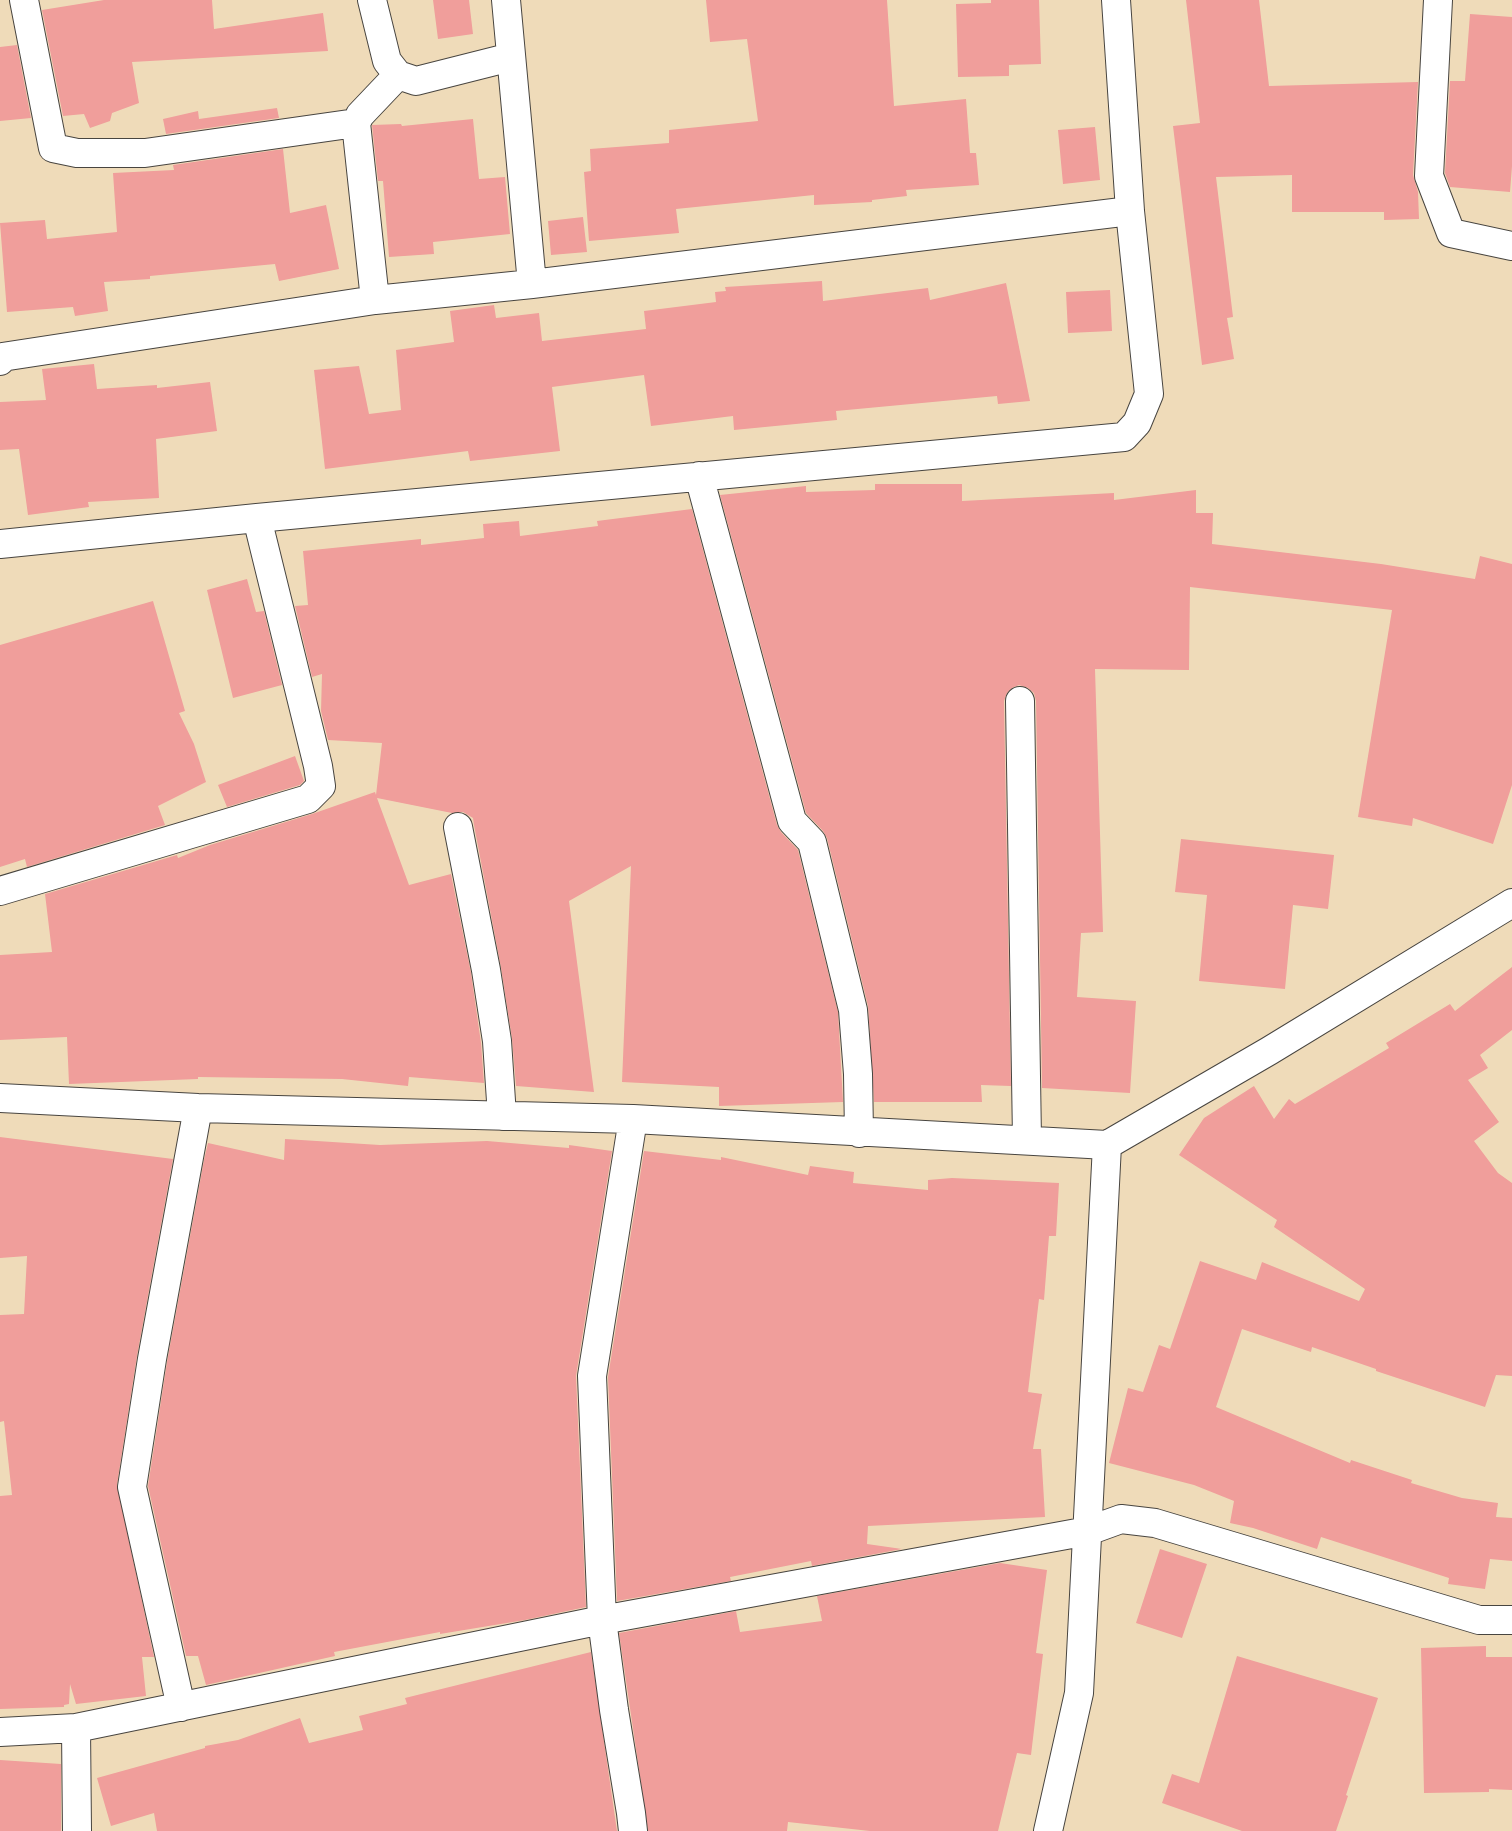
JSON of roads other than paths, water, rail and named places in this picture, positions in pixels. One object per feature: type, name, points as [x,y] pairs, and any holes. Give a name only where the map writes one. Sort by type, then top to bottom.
[{"type":"street","points":[[24,0],[53,148],[77,153],[145,153],[356,123]]},
{"type":"street","points":[[372,0],[387,61],[398,75],[416,81],[511,57]]},
{"type":"street","points":[[506,0],[532,284]]},
{"type":"street","points":[[0,544],[1124,436],[1138,423],[1148,394],[1130,211],[1116,0]]},
{"type":"street","points":[[1438,0],[1429,176],[1451,233],[1512,246]]},
{"type":"street","points":[[375,300],[356,123],[360,115],[398,75]]},
{"type":"street","points":[[0,361],[2,357],[375,300],[532,284],[1130,211]]},
{"type":"street","points":[[699,476],[792,821],[812,842],[841,960],[853,1010],[858,1074],[859,1132]]},
{"type":"street","points":[[0,891],[308,799],[322,786],[257,518]]},
{"type":"street","points":[[1020,701],[1027,1139]]},
{"type":"street","points":[[458,827],[486,970],[497,1041],[502,1116]]},
{"type":"street","points":[[0,1098],[198,1108],[633,1119],[859,1132],[1027,1139],[1108,1145],[1269,1051],[1512,903]]},
{"type":"street","points":[[181,1707],[132,1487],[152,1360],[198,1108]]},
{"type":"street","points":[[633,1119],[592,1376],[602,1620],[614,1710],[632,1813],[633,1831]]},
{"type":"street","points":[[1048,1831],[1080,1693],[1108,1145]]},
{"type":"street","points":[[0,1732],[76,1728],[602,1620],[1088,1531],[1120,1519],[1155,1523],[1479,1620],[1512,1620]]},
{"type":"street","points":[[76,1728],[77,1831]]}]
